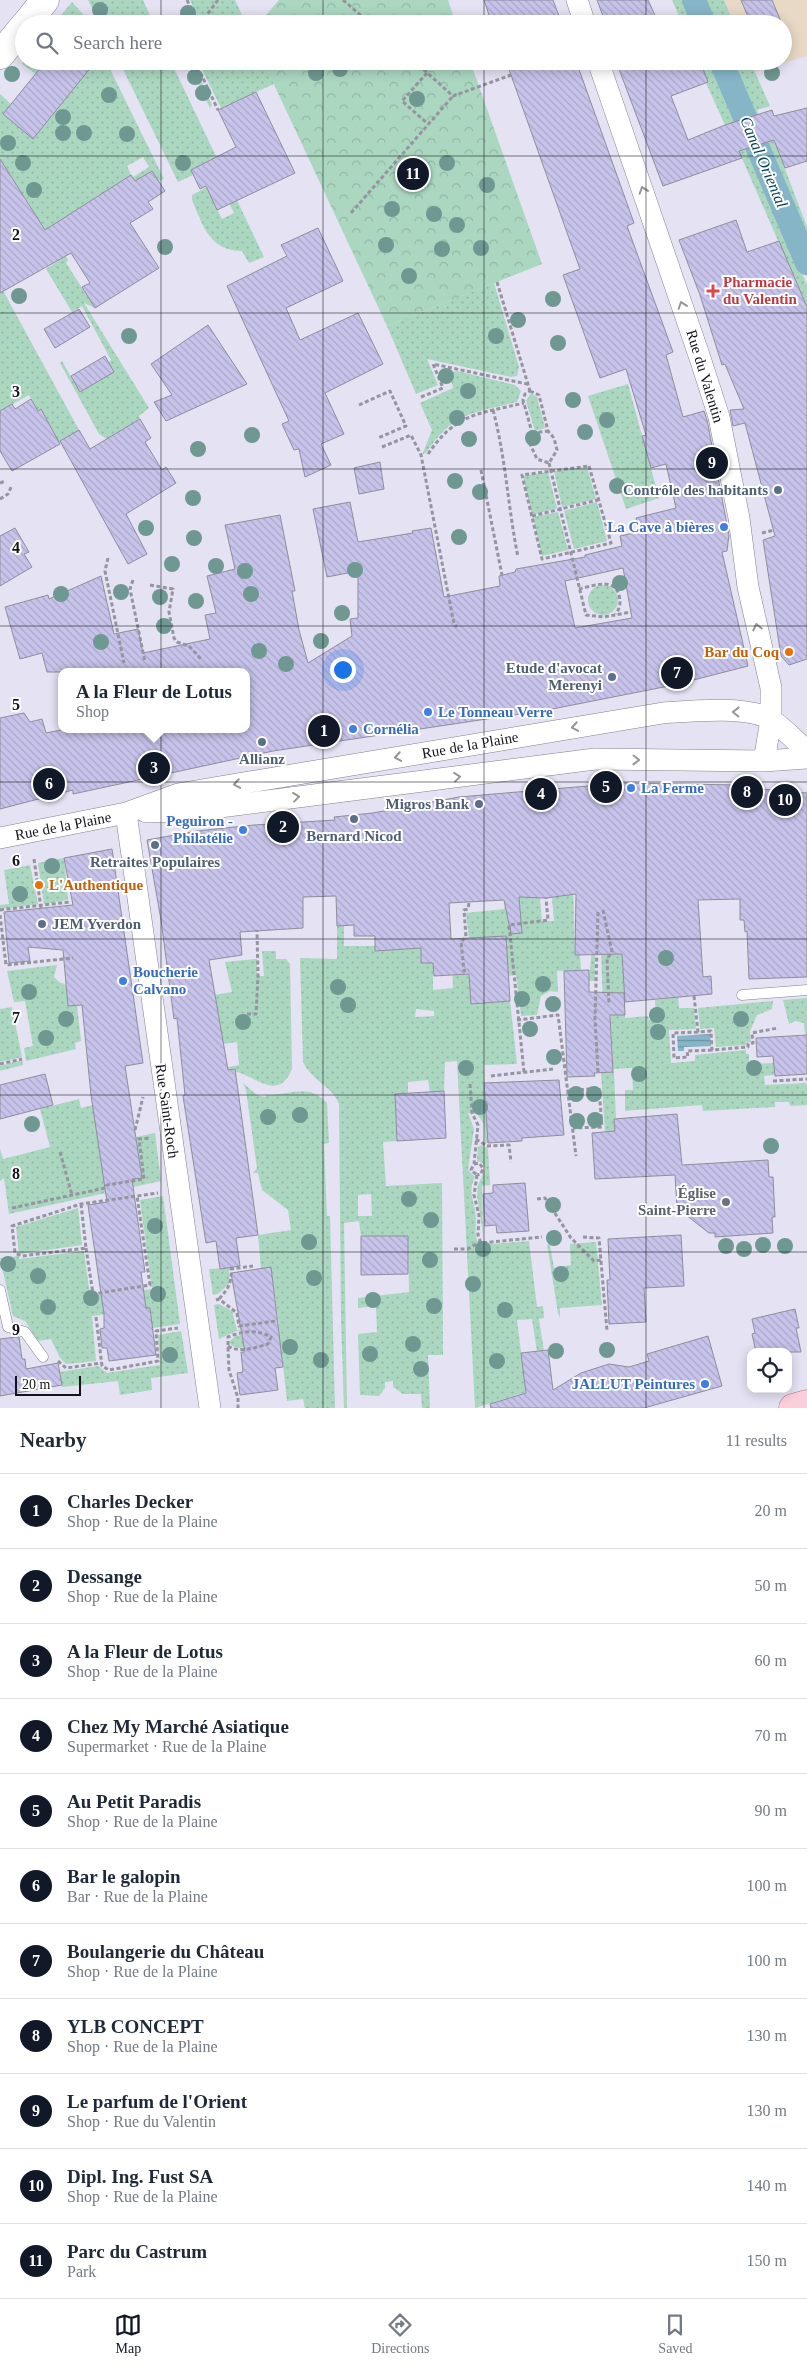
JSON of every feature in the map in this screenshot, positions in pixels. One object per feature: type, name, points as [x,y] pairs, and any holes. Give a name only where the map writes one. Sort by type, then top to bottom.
[{"type":"main road","points":[[33,15],[46,0]]},
{"type":"main road","points":[[0,55],[15,37]]},
{"type":"main road","points":[[793,1408],[807,1404]]},
{"type":"street","points":[[577,0],[583,15]]},
{"type":"street","name":"Rue du Valentin","points":[[601,70],[719,418],[739,518],[748,587],[771,688],[772,720],[764,761]]},
{"type":"street","name":"Rue de la Plaine","points":[[0,838],[126,813],[178,794],[663,713],[745,712],[772,720],[807,752]]},
{"type":"street","name":"Rue de la Plaine","points":[[126,813],[189,811],[595,759],[764,761],[807,758]]},
{"type":"street","name":"Rue Saint-Roch","points":[[126,813],[210,1408]]},
{"type":"lane","points":[[742,994],[807,990]]},
{"type":"lane","points":[[0,1290],[3,1319],[8,1327],[25,1332],[42,1355]]},
{"type":"path","points":[[187,0],[194,15]]},
{"type":"path","points":[[206,15],[218,0]]},
{"type":"path","points":[[343,0],[360,15]]},
{"type":"path","points":[[200,70],[218,110]]},
{"type":"path","points":[[425,70],[453,96]]},
{"type":"path","points":[[427,72],[402,101],[428,124]]},
{"type":"path","points":[[351,213],[453,96],[511,75]]},
{"type":"path","points":[[497,282],[530,391]]},
{"type":"path","points":[[421,397],[443,388],[433,364],[528,384]]},
{"type":"path","points":[[359,405],[390,391],[406,426],[378,438]]},
{"type":"path","points":[[530,391],[525,394],[524,403],[533,436],[530,444],[537,459],[549,463]]},
{"type":"path","points":[[530,391],[539,395],[548,432],[554,438],[556,450],[549,463],[586,615],[615,615],[631,612]]},
{"type":"path","points":[[428,454],[449,428],[470,416],[524,403]]},
{"type":"path","points":[[493,410],[510,497],[511,524],[518,557]]},
{"type":"path","points":[[533,436],[540,432],[548,432]]},
{"type":"path","points":[[382,447],[411,435],[421,455],[454,624],[457,627]]},
{"type":"path","points":[[588,466],[611,543],[542,559],[522,475],[551,471],[588,466]]},
{"type":"path","points":[[481,470],[502,575]]},
{"type":"path","points":[[0,483],[5,480]]},
{"type":"path","points":[[0,499],[8,494],[12,485]]},
{"type":"path","points":[[532,516],[598,500]]},
{"type":"path","points":[[108,558],[104,571],[124,663]]},
{"type":"path","points":[[133,580],[130,589],[145,662]]},
{"type":"path","points":[[579,589],[605,584],[612,585],[617,589],[620,597],[620,606],[615,615]]},
{"type":"path","points":[[150,585],[173,589],[170,612],[174,638],[177,642],[189,646],[201,658]]},
{"type":"path","points":[[34,859],[41,907]]},
{"type":"path","points":[[524,1072],[517,1020],[509,925],[548,920],[546,898]]},
{"type":"path","points":[[0,910],[41,907],[70,902]]},
{"type":"path","points":[[469,902],[468,909],[464,910],[466,937],[461,942],[464,971],[469,970]]},
{"type":"path","points":[[603,910],[612,952],[607,959],[609,1004]]},
{"type":"path","points":[[598,911],[595,1019],[598,1072]]},
{"type":"path","points":[[0,915],[6,964],[73,958]]},
{"type":"path","points":[[247,1014],[256,1014],[257,930]]},
{"type":"path","points":[[694,996],[698,1032]]},
{"type":"path","points":[[517,1020],[558,1015],[576,1156]]},
{"type":"path","points":[[712,1050],[711,1031],[673,1033],[674,1058],[688,1057],[687,1051],[712,1050],[748,1047],[748,1044],[753,1043],[752,1033],[778,1028]]},
{"type":"path","points":[[0,1064],[22,1059]]},
{"type":"path","points":[[490,1076],[553,1069]]},
{"type":"path","points":[[773,1081],[807,1079]]},
{"type":"path","points":[[470,1084],[472,1113],[478,1125],[474,1164],[471,1171],[477,1175]]},
{"type":"path","points":[[567,1091],[599,1088],[602,1126],[573,1128]]},
{"type":"path","points":[[135,1130],[144,1095]]},
{"type":"path","points":[[12,1208],[105,1188],[107,1185],[144,1179],[139,1140],[156,1137]]},
{"type":"path","points":[[476,1138],[487,1146],[509,1145],[511,1162]]},
{"type":"path","points":[[60,1152],[72,1195]]},
{"type":"path","points":[[474,1164],[479,1163],[483,1168],[481,1174],[477,1175]]},
{"type":"path","points":[[477,1175],[474,1195],[479,1215],[478,1235],[481,1243],[542,1237]]},
{"type":"path","points":[[86,1248],[22,1256],[15,1253],[12,1226],[81,1204],[166,1192]]},
{"type":"path","points":[[81,1204],[93,1294],[150,1285],[137,1196]]},
{"type":"path","points":[[537,1199],[545,1198],[571,1238],[594,1261],[601,1260]]},
{"type":"path","points":[[583,1237],[599,1238],[607,1331]]},
{"type":"path","points":[[454,1249],[468,1249],[481,1241]]},
{"type":"path","points":[[220,1300],[229,1288],[232,1280],[231,1269],[253,1266]]},
{"type":"path","points":[[209,1301],[220,1300],[237,1313],[239,1326],[276,1322]]},
{"type":"path","points":[[96,1317],[102,1363],[108,1370],[158,1361],[156,1331],[186,1327]]},
{"type":"path","points":[[228,1346],[240,1350],[265,1347],[271,1337],[261,1331],[238,1333],[228,1337],[228,1346],[229,1370],[238,1398],[238,1408]]},
{"type":"path","points":[[42,1355],[59,1361],[66,1368],[102,1363]]},
{"type":"shaded area","points":[[724,0],[807,0],[807,56],[792,61],[792,15],[730,15]]},
{"type":"green space","points":[[88,0],[143,0],[150,15],[96,15]]},
{"type":"green space","points":[[190,0],[235,0],[242,15],[197,15]]},
{"type":"green space","points":[[279,0],[448,0],[453,15],[266,15]]},
{"type":"green space","points":[[672,0],[685,0],[691,15],[679,15]]},
{"type":"green space","points":[[699,0],[724,0],[730,15],[706,15]]},
{"type":"green space","points":[[72,2],[83,15],[61,15]]},
{"type":"green space","points":[[30,70],[39,70],[36,74]]},
{"type":"green space","points":[[88,70],[110,70],[164,179],[159,181],[152,171],[135,181],[133,177],[149,167],[143,157],[127,166],[131,175],[53,225],[57,231],[52,234],[68,260],[66,263],[95,308],[84,303],[149,408],[139,416],[140,419],[107,439],[99,434],[60,363],[62,361],[80,392],[111,360],[82,306],[72,312],[46,269],[62,258],[0,159],[0,94],[11,104],[3,114],[33,138]]},
{"type":"green space","points":[[123,70],[175,70],[264,257],[249,263],[242,251],[222,247],[209,235],[192,200],[192,195],[223,178],[214,158],[191,170],[193,175],[178,182]],"holes":[[[223,191],[234,213],[222,219],[211,197]]]},
{"type":"green space","points":[[191,70],[196,70],[212,105],[210,108]]},
{"type":"green space","points":[[202,70],[267,70],[274,84],[221,108]]},
{"type":"green space","points":[[267,70],[473,70],[542,264],[387,326]]},
{"type":"green space","points":[[703,70],[715,70],[807,285],[807,307],[727,124],[725,125],[706,83],[708,82]]},
{"type":"green space","points":[[729,70],[754,70],[770,106],[757,110],[770,141],[774,140],[807,227],[807,251]]},
{"type":"green space","points":[[494,283],[519,367],[517,376],[511,377],[427,359],[438,385],[416,394],[387,326]]},
{"type":"green space","points":[[0,285],[79,430],[56,444],[52,429],[41,409],[38,411],[29,395],[0,411]]},
{"type":"green space","points":[[457,371],[515,385],[521,391],[517,402],[465,416],[445,429],[426,453],[422,455],[432,430],[420,403],[453,388],[449,372]]},
{"type":"green space","points":[[628,384],[659,498],[626,509],[588,396]]},
{"type":"green space","points":[[531,393],[537,397],[545,428],[535,431],[526,401]]},
{"type":"green space","points":[[587,467],[596,499],[562,507],[554,471]]},
{"type":"green space","points":[[548,472],[557,508],[532,515],[523,476]]},
{"type":"green space","points":[[597,502],[607,541],[574,549],[564,511]]},
{"type":"green space","points":[[558,512],[568,550],[542,556],[533,517]]},
{"type":"green space","points":[[603,585],[613,590],[618,600],[613,610],[603,615],[593,610],[588,600],[593,590]]},
{"type":"green space","points":[[64,858],[68,900],[44,904],[38,863]]},
{"type":"green space","points":[[30,865],[38,904],[0,909],[0,905],[9,904],[4,870]]},
{"type":"green space","points":[[573,881],[575,955],[580,955],[581,970],[557,971],[558,992],[550,991],[541,996],[537,1015],[521,1016],[516,975],[508,976],[506,936],[469,939],[466,913],[504,909],[505,904],[520,903],[519,897],[534,896],[540,898],[542,921],[554,921],[552,897]]},
{"type":"green space","points":[[595,912],[595,981],[589,981]]},
{"type":"green space","points":[[600,923],[622,953],[625,1004],[603,1004]]},
{"type":"green space","points":[[337,926],[344,926],[344,946],[375,946],[376,951],[421,947],[421,963],[433,963],[433,990],[453,988],[451,939],[458,939],[461,974],[469,974],[471,1004],[510,1001],[517,1064],[484,1065],[488,1143],[485,1143],[484,1124],[477,1114],[468,1113],[474,1129],[468,1170],[475,1177],[472,1192],[476,1217],[476,1235],[479,1245],[529,1241],[537,1307],[543,1306],[544,1318],[539,1319],[544,1351],[537,1352],[532,1319],[517,1320],[523,1368],[540,1388],[475,1408],[457,1061],[445,1062],[444,1091],[430,1092],[428,1080],[408,1082],[408,1093],[395,1094],[397,1141],[383,1142],[386,1186],[442,1183],[443,1355],[428,1355],[430,1408],[422,1408],[421,1394],[403,1394],[393,1387],[393,1381],[385,1382],[385,1388],[379,1396],[360,1395],[358,1334],[377,1332],[376,1306],[358,1308],[358,1298],[409,1292],[408,1236],[361,1236],[359,1221],[344,1223],[347,1408],[344,1408],[341,1319],[339,1104],[332,1093],[311,1074],[303,1062],[300,958],[337,959]],"holes":[[[416,1009],[434,1011],[434,1016],[415,1017]],[[371,1194],[372,1216],[358,1216],[358,1195]]]},
{"type":"green space","points":[[262,951],[276,951],[276,959],[286,959],[290,964],[292,1069],[282,1083],[276,1085],[264,1084],[241,1073],[228,1070],[228,1067],[239,1065],[237,1042],[210,1046],[214,995],[232,992],[225,962],[257,959],[257,976],[264,976]]},
{"type":"green space","points":[[57,965],[54,977],[66,985],[77,1005],[81,1041],[75,1043],[76,1049],[26,1061],[24,1048],[33,1046],[25,1001],[14,1002],[7,971]]},
{"type":"green space","points":[[678,997],[679,1008],[694,1008],[696,1029],[669,1030],[671,1063],[695,1061],[695,1055],[746,1050],[746,1054],[749,1054],[749,1064],[774,1063],[774,1075],[764,1076],[765,1085],[807,1083],[807,1105],[790,1106],[789,1102],[775,1102],[775,1107],[703,1111],[702,1105],[625,1111],[625,1090],[633,1090],[632,1068],[613,1069],[611,1015],[625,1015],[625,1018],[648,1016],[649,1020],[656,1020],[655,1000]]},
{"type":"green space","points":[[807,998],[807,1035],[805,1035],[804,1023],[795,1021],[789,1024],[783,1000]]},
{"type":"green space","points":[[773,1001],[772,1009],[757,1015],[750,1031],[751,1042],[746,1042],[746,1045],[716,1047],[714,1028],[700,1029],[698,1008]]},
{"type":"green space","points":[[12,1007],[22,1057],[0,1062],[0,1009]]},
{"type":"green space","points":[[22,1060],[23,1065],[0,1071],[0,1066]]},
{"type":"green space","points":[[614,1072],[615,1131],[605,1132],[601,1073]]},
{"type":"green space","points":[[243,1083],[257,1095],[265,1097],[266,1095],[306,1092],[313,1093],[327,1103],[329,1143],[324,1144],[327,1216],[330,1216],[335,1408],[305,1408],[303,1399],[287,1401],[281,1348],[251,1329],[236,1331],[219,1339],[214,1305],[219,1304],[232,1311],[237,1330],[279,1324],[271,1268],[261,1269],[258,1235],[291,1230],[288,1210],[262,1190],[258,1173],[253,1173],[257,1168],[246,1090]]},
{"type":"green space","points":[[79,1099],[81,1108],[93,1105],[105,1183],[142,1178],[136,1137],[155,1133],[161,1181],[9,1214],[4,1178],[0,1181],[0,1149],[3,1159],[50,1147],[40,1109]]},
{"type":"green space","points":[[481,1145],[488,1149],[490,1183],[490,1185],[482,1186],[483,1234],[477,1195],[478,1185],[485,1170],[483,1163],[477,1161],[478,1147]]},
{"type":"green space","points":[[163,1196],[180,1324],[152,1328],[149,1308],[92,1316],[96,1361],[66,1364],[60,1358],[51,1339],[38,1341],[25,1321],[13,1316],[0,1258],[19,1256],[19,1259],[84,1251],[90,1296],[152,1289],[140,1200]]},
{"type":"green space","points":[[78,1208],[82,1245],[19,1254],[16,1227]]},
{"type":"green space","points":[[596,1242],[602,1305],[560,1308],[560,1318],[547,1244],[550,1245],[554,1268],[571,1265],[570,1244]]},
{"type":"green space","points":[[229,1268],[229,1284],[218,1294],[213,1295],[209,1269]]},
{"type":"green space","points":[[181,1331],[188,1373],[151,1378],[152,1390],[120,1395],[118,1381],[62,1387],[59,1372],[98,1366],[107,1373],[160,1365],[158,1335]]},
{"type":"green space","points":[[255,1333],[263,1343],[240,1348],[232,1346],[229,1342],[235,1336]]},
{"type":"water","points":[[710,1034],[711,1046],[684,1047],[684,1051],[678,1051],[677,1036]]},
{"type":"building","points":[[484,0],[553,0],[559,15],[489,15]]},
{"type":"building","points":[[597,0],[648,0],[655,15],[603,15]]},
{"type":"building","points":[[741,0],[772,0],[778,15],[747,15]]},
{"type":"building","points":[[39,70],[89,70],[33,139],[3,114]]},
{"type":"building","points":[[509,70],[579,70],[634,223],[627,226],[673,352],[666,355],[683,417],[704,411],[707,420],[729,535],[727,551],[722,552],[748,666],[674,685],[547,710],[273,751],[73,794],[73,790],[0,809],[0,718],[24,713],[30,722],[42,719],[46,733],[58,731],[58,733],[250,733],[250,668],[58,668],[58,672],[47,672],[42,653],[20,659],[5,607],[48,595],[49,599],[101,576],[114,634],[138,629],[143,653],[210,639],[205,615],[216,613],[207,576],[235,569],[225,525],[280,515],[295,591],[292,591],[299,630],[308,663],[352,636],[350,619],[358,618],[358,571],[327,577],[313,509],[350,502],[358,542],[413,533],[412,531],[431,528],[444,597],[500,586],[499,576],[515,572],[516,569],[585,557],[585,555],[622,546],[620,536],[639,532],[636,518],[676,508],[666,464],[651,468],[642,436],[646,435],[626,369],[600,378],[563,275],[580,269]],"holes":[[[623,568],[632,618],[575,628],[565,581]]]},
{"type":"building","points":[[619,70],[703,70],[708,82],[671,96],[688,140],[725,125],[772,110],[774,116],[807,108],[807,161],[785,168],[774,140],[739,151],[742,158],[663,186]]},
{"type":"building","points":[[256,92],[295,173],[217,210],[206,186],[200,189],[191,170],[236,147],[218,110]]},
{"type":"building","points":[[0,159],[45,230],[131,175],[135,181],[152,171],[165,191],[148,202],[153,209],[130,223],[159,268],[95,308],[82,287],[90,283],[71,253],[0,293]]},
{"type":"building","points":[[736,220],[747,252],[779,241],[807,307],[807,659],[789,665],[781,656],[763,540],[775,536],[745,423],[733,426],[730,410],[744,409],[725,364],[722,365],[700,295],[679,240]]},
{"type":"building","points":[[318,228],[343,281],[286,308],[300,340],[358,313],[383,364],[325,393],[344,434],[321,444],[331,465],[305,477],[299,449],[294,450],[282,424],[289,421],[227,286],[287,256],[281,245]]},
{"type":"building","points":[[79,309],[90,327],[55,348],[44,329]]},
{"type":"building","points":[[208,325],[247,384],[166,421],[154,402],[172,395],[151,364]]},
{"type":"building","points":[[105,356],[114,372],[80,392],[71,376]]},
{"type":"building","points":[[31,399],[38,411],[41,409],[60,444],[12,471],[0,451],[0,411],[12,404],[15,409]]},
{"type":"building","points":[[140,419],[151,438],[145,442],[162,470],[166,467],[176,483],[126,514],[147,554],[128,564],[60,441],[79,430],[90,449]]},
{"type":"building","points":[[380,462],[384,489],[359,494],[354,468]]},
{"type":"building","points":[[15,528],[29,552],[24,554],[32,567],[0,586],[0,536]]},
{"type":"building","points":[[623,783],[739,785],[739,787],[807,793],[807,977],[749,979],[747,931],[745,932],[744,920],[740,920],[740,899],[698,900],[703,977],[711,976],[712,994],[625,1002],[622,954],[575,955],[576,894],[546,898],[519,897],[522,933],[511,934],[504,900],[449,903],[451,939],[506,936],[510,1001],[471,1004],[469,974],[434,976],[433,963],[421,963],[421,948],[375,951],[375,936],[354,936],[354,925],[337,926],[336,896],[303,897],[303,928],[240,932],[242,955],[209,960],[228,1070],[235,1069],[258,1235],[236,1238],[240,1266],[220,1269],[216,1241],[206,1243],[183,1096],[185,1095],[177,1018],[174,1019],[161,920],[147,840],[197,831],[335,820],[334,817],[373,813],[459,797]]},
{"type":"building","points":[[112,849],[143,1063],[125,1066],[142,1178],[132,1179],[145,1272],[141,1272],[146,1308],[150,1308],[156,1355],[109,1361],[107,1348],[102,1348],[100,1329],[104,1328],[104,1314],[88,1205],[107,1202],[91,1095],[82,1005],[68,1006],[63,950],[28,947],[30,961],[9,963],[4,912],[73,905],[64,858]]},
{"type":"building","points":[[589,970],[589,992],[624,993],[625,1015],[610,1015],[613,1072],[594,1073],[595,1076],[567,1077],[564,971]]},
{"type":"building","points":[[807,1035],[807,1074],[775,1076],[773,1056],[757,1057],[756,1038]]},
{"type":"building","points":[[45,1074],[53,1105],[0,1119],[0,1085]]},
{"type":"building","points":[[559,1080],[564,1135],[522,1138],[522,1141],[488,1143],[484,1083]]},
{"type":"building","points":[[444,1091],[446,1138],[397,1141],[395,1094]]},
{"type":"building","points":[[677,1114],[682,1165],[768,1160],[769,1177],[773,1177],[775,1217],[772,1217],[773,1233],[715,1237],[715,1233],[709,1233],[677,1208],[675,1175],[595,1179],[592,1133],[615,1131],[614,1119]]},
{"type":"building","points":[[525,1183],[529,1231],[497,1233],[496,1225],[485,1226],[483,1194],[493,1193],[493,1185]]},
{"type":"building","points":[[681,1235],[684,1286],[644,1288],[646,1322],[609,1324],[607,1280],[610,1280],[608,1239]]},
{"type":"building","points":[[361,1236],[408,1236],[408,1274],[361,1275]]},
{"type":"building","points":[[271,1267],[283,1367],[275,1368],[278,1390],[240,1395],[237,1373],[243,1372],[241,1352],[245,1352],[231,1273]]},
{"type":"building","points":[[795,1309],[799,1328],[796,1328],[801,1352],[792,1352],[792,1348],[755,1348],[752,1334],[755,1333],[752,1319]]},
{"type":"building","points":[[708,1336],[722,1386],[644,1408],[491,1408],[490,1404],[526,1393],[521,1353],[548,1350],[553,1390],[581,1373],[609,1364],[629,1367],[649,1361],[647,1354]]},
{"type":"building","points":[[19,1337],[22,1359],[25,1359],[26,1369],[58,1363],[62,1385],[0,1396],[0,1339]]},
{"type":"waterway","name":"Canal Oriental","points":[[694,0],[700,15]]},
{"type":"waterway","name":"Canal Oriental","points":[[725,70],[807,263]]},
{"type":"place","name":"Parc du Castrum","points":[[413,174]]},
{"type":"place","name":"Pharmacie du Valentin","points":[[713,291]]},
{"type":"place","name":"Le parfum de l'Orient","points":[[712,463]]},
{"type":"place","name":"Contrôle des habitants","points":[[778,490]]},
{"type":"place","name":"La Cave à bières","points":[[724,527]]},
{"type":"place","name":"Bar du Coq","points":[[789,652]]},
{"type":"place","name":"Boulangerie du Château","points":[[677,673]]},
{"type":"place","name":"Etude d'avocat Merenyi","points":[[612,677]]},
{"type":"place","name":"Le Tonneau Verre","points":[[428,712]]},
{"type":"place","name":"Cornélia","points":[[353,729]]},
{"type":"place","name":"Charles Decker","points":[[324,731]]},
{"type":"place","name":"Allianz","points":[[262,742]]},
{"type":"place","name":"A la Fleur de Lotus","points":[[154,768]]},
{"type":"place","name":"Bar le galopin","points":[[49,784]]},
{"type":"place","name":"Au Petit Paradis","points":[[606,787]]},
{"type":"place","name":"La Ferme","points":[[631,788]]},
{"type":"place","name":"YLB CONCEPT","points":[[747,792]]},
{"type":"place","name":"Chez My Marché Asiatique","points":[[541,794]]},
{"type":"place","name":"Dipl. Ing. Fust SA","points":[[785,800]]},
{"type":"place","name":"Migros Bank","points":[[479,804]]},
{"type":"place","name":"Bernard Nicod","points":[[354,819]]},
{"type":"place","name":"Dessange","points":[[283,827]]},
{"type":"place","name":"Peguiron - Philatélie","points":[[243,830]]},
{"type":"place","name":"Retraites Populaires","points":[[155,845]]},
{"type":"place","name":"L'Authentique","points":[[39,885]]},
{"type":"place","name":"JEM Yverdon","points":[[42,924]]},
{"type":"place","name":"Boucherie Calvano","points":[[123,981]]},
{"type":"place","name":"Église Saint-Pierre","points":[[726,1202]]},
{"type":"place","name":"JALLUT Peintures","points":[[705,1384]]}]
